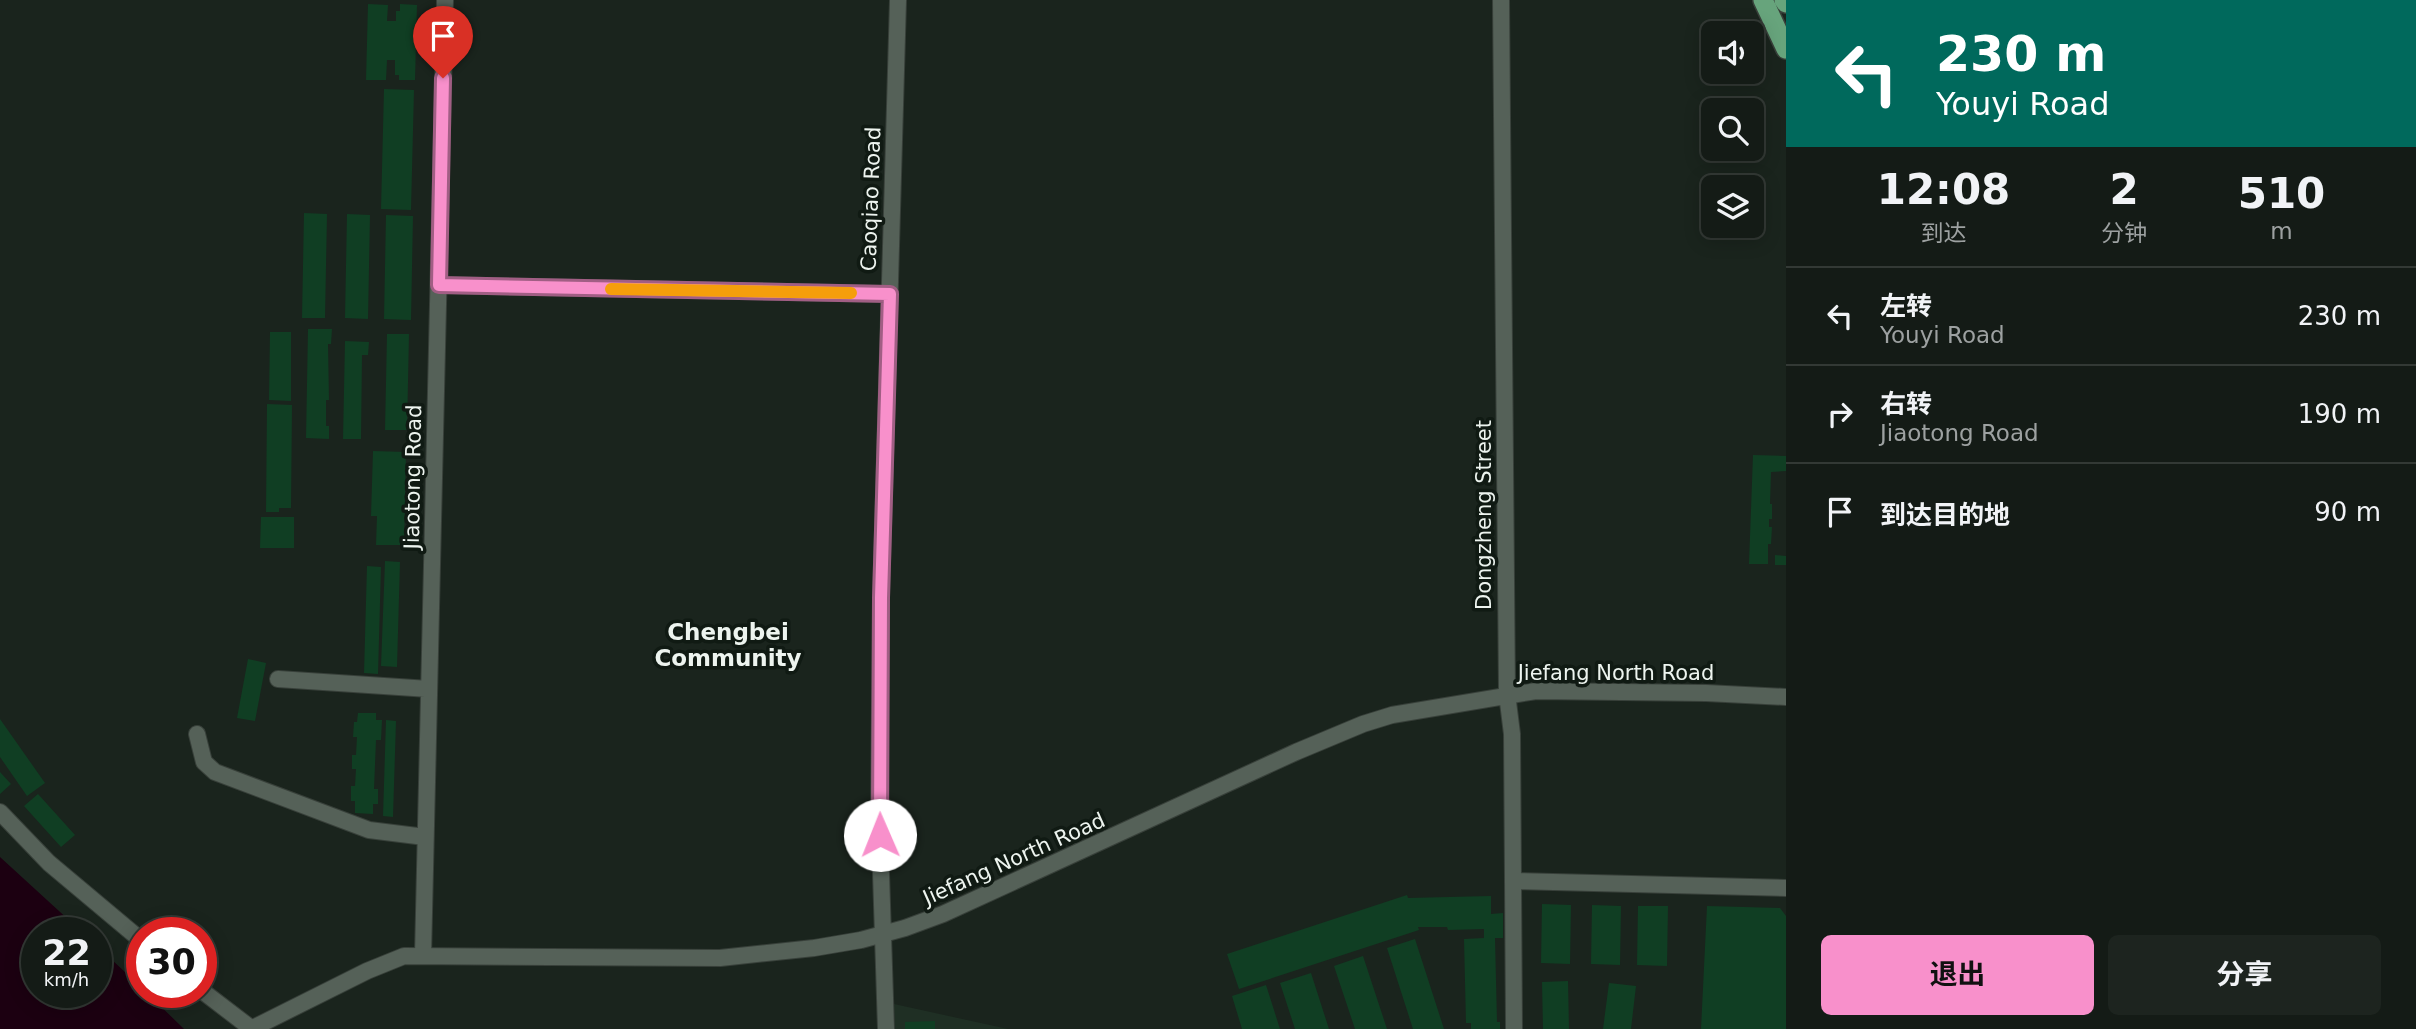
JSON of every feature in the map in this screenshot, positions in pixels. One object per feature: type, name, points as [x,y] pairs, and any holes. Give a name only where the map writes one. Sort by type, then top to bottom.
[{"type":"main road","points":[[1763,0],[1786,49]]},
{"type":"street","name":"Jiaotong Road","points":[[422,956],[445,0]]},
{"type":"street","name":"Caoqiao Road","points":[[887,1029],[879,757],[898,0]]},
{"type":"street","name":"Dongzheng Street","points":[[1501,0],[1507,694],[1512,734],[1514,1029]]},
{"type":"street","points":[[439,285],[890,294]]},
{"type":"street","points":[[278,679],[429,689]]},
{"type":"street","name":"Jiefang North Road","points":[[252,1029],[367,971],[404,956],[720,958],[814,948],[883,934],[943,914],[1363,724],[1392,715],[1536,691],[1786,697]]},
{"type":"street","points":[[197,734],[204,762],[215,772],[369,830],[425,837]]},
{"type":"street","points":[[0,812],[49,863],[126,928]]},
{"type":"street","points":[[1513,881],[1786,888]]},
{"type":"street","points":[[217,1002],[252,1029]]},
{"type":"shaded area","points":[[0,857],[66,917],[21,917],[21,1008],[112,1008],[112,960],[126,973],[126,1008],[162,1008],[184,1029],[0,1029]]},
{"type":"shaded area","points":[[894,1004],[1008,1029],[895,1029]]},
{"type":"building","points":[[368,4],[388,5],[387,21],[396,21],[396,11],[400,11],[400,4],[417,5],[415,80],[399,80],[399,75],[395,75],[395,60],[387,60],[386,80],[366,80]]},
{"type":"building","points":[[384,89],[414,90],[411,210],[381,209]]},
{"type":"building","points":[[304,213],[327,214],[325,318],[302,318]]},
{"type":"building","points":[[347,214],[370,215],[368,319],[345,318]]},
{"type":"building","points":[[386,215],[413,216],[411,320],[384,319]]},
{"type":"building","points":[[308,329],[332,329],[331,344],[328,344],[329,400],[326,400],[329,439],[306,438]]},
{"type":"building","points":[[270,332],[291,332],[291,401],[269,400]]},
{"type":"building","points":[[387,334],[409,334],[407,430],[385,430]]},
{"type":"building","points":[[345,341],[369,342],[368,355],[362,355],[361,439],[343,439]]},
{"type":"building","points":[[267,404],[292,405],[291,508],[279,508],[279,512],[266,512]]},
{"type":"building","points":[[373,451],[406,452],[404,545],[376,545],[377,516],[371,516]]},
{"type":"building","points":[[1753,455],[1786,456],[1786,471],[1771,472],[1772,519],[1769,519],[1769,527],[1772,527],[1771,544],[1768,544],[1768,564],[1749,564]]},
{"type":"building","points":[[261,517],[294,517],[294,548],[260,548]]},
{"type":"building","points":[[1775,555],[1786,556],[1786,565],[1775,565]]},
{"type":"building","points":[[385,561],[400,562],[397,667],[381,666]]},
{"type":"building","points":[[367,566],[381,567],[378,674],[364,673]]},
{"type":"building","points":[[248,659],[266,663],[255,721],[237,718]]},
{"type":"building","points":[[358,713],[376,713],[376,720],[382,720],[381,740],[376,740],[374,789],[378,789],[378,804],[373,804],[373,814],[355,813],[355,801],[351,801],[351,786],[355,786],[356,769],[352,769],[352,755],[356,755],[357,737],[353,737],[354,722],[357,722]]},
{"type":"building","points":[[0,719],[45,783],[27,796],[0,757]]},
{"type":"building","points":[[386,720],[396,721],[393,817],[383,816]]},
{"type":"building","points":[[0,772],[11,784],[0,794]]},
{"type":"building","points":[[38,794],[75,835],[61,847],[24,806]]},
{"type":"building","points":[[1407,895],[1408,898],[1491,896],[1491,914],[1503,913],[1503,938],[1495,938],[1497,1022],[1500,1022],[1500,1029],[1471,1029],[1471,1023],[1466,1023],[1464,939],[1484,938],[1484,929],[1418,927],[1419,930],[1239,989],[1227,954]]},
{"type":"building","points":[[1542,904],[1571,905],[1570,964],[1541,963]]},
{"type":"building","points":[[1592,905],[1621,906],[1620,965],[1591,964]]},
{"type":"building","points":[[1638,906],[1668,906],[1667,966],[1637,965]]},
{"type":"building","points":[[1707,906],[1780,908],[1786,916],[1786,1029],[1701,1029]]},
{"type":"building","points":[[1415,939],[1444,1029],[1413,1029],[1387,948]]},
{"type":"building","points":[[1363,956],[1387,1029],[1355,1029],[1334,966]]},
{"type":"building","points":[[1311,973],[1329,1029],[1295,1029],[1280,983]]},
{"type":"building","points":[[1568,981],[1569,1029],[1543,1029],[1542,982]]},
{"type":"building","points":[[1609,983],[1636,986],[1631,1029],[1603,1029]]},
{"type":"building","points":[[1266,985],[1280,1029],[1242,1029],[1232,996]]},
{"type":"building","points":[[935,1021],[935,1029],[905,1029],[905,1022]]},
{"type":"slow traffic","points":[[611,289],[851,293]]},
{"type":"district","name":"Chengbei Community","points":[[728,645]]},
{"type":"route","points":[[443,78],[439,285],[890,294],[881,598],[880,835]]}]
